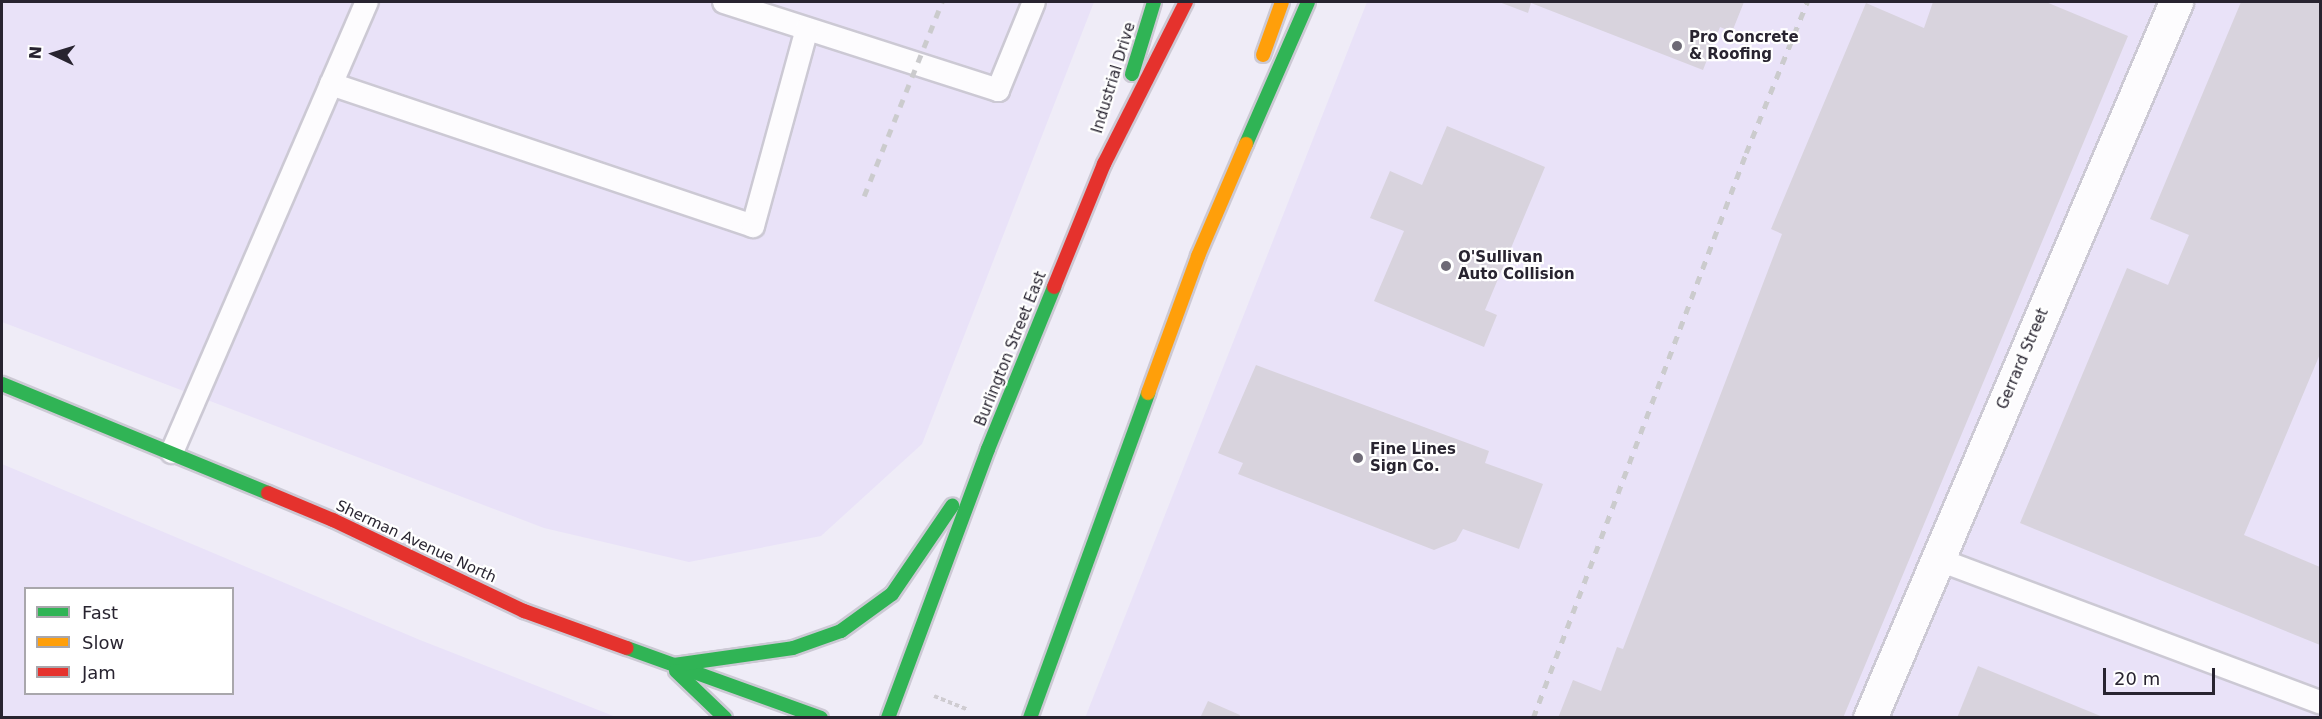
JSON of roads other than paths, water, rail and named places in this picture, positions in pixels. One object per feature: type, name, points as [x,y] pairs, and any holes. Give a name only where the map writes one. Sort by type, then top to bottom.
[{"type":"main road","name":"Industrial Drive","points":[[1104,164],[1154,2]]},
{"type":"main road","name":"Burlington Street East","points":[[888,717],[988,448],[1104,164],[1186,2]]},
{"type":"main road","points":[[1259,66],[1282,2]]},
{"type":"main road","points":[[1030,717],[1198,256],[1308,2]]},
{"type":"main road","points":[[1198,256],[1216,185],[1232,142]]},
{"type":"main road","name":"Sherman Avenue North","points":[[2,384],[333,520],[524,611],[821,717]]},
{"type":"main road","points":[[671,665],[793,648],[841,631],[892,594],[988,448]]},
{"type":"main road","points":[[671,665],[725,717]]},
{"type":"street","name":"Gerrard Street","points":[[1870,717],[2176,2]]},
{"type":"lane","points":[[172,452],[367,2]]},
{"type":"lane","points":[[723,2],[998,90],[1034,2]]},
{"type":"lane","points":[[332,84],[753,226],[807,29]]},
{"type":"lane","points":[[1937,560],[2320,702]]},
{"type":"railway","points":[[864,196],[942,2]]},
{"type":"railway","points":[[1533,718],[1746,153],[1807,2]]},
{"type":"place","name":"Pro Concrete & Roofing","points":[[1677,46]]},
{"type":"place","name":"O'Sullivan Auto Collision","points":[[1446,266]]},
{"type":"place","name":"Fine Lines Sign Co.","points":[[1358,458]]}]
